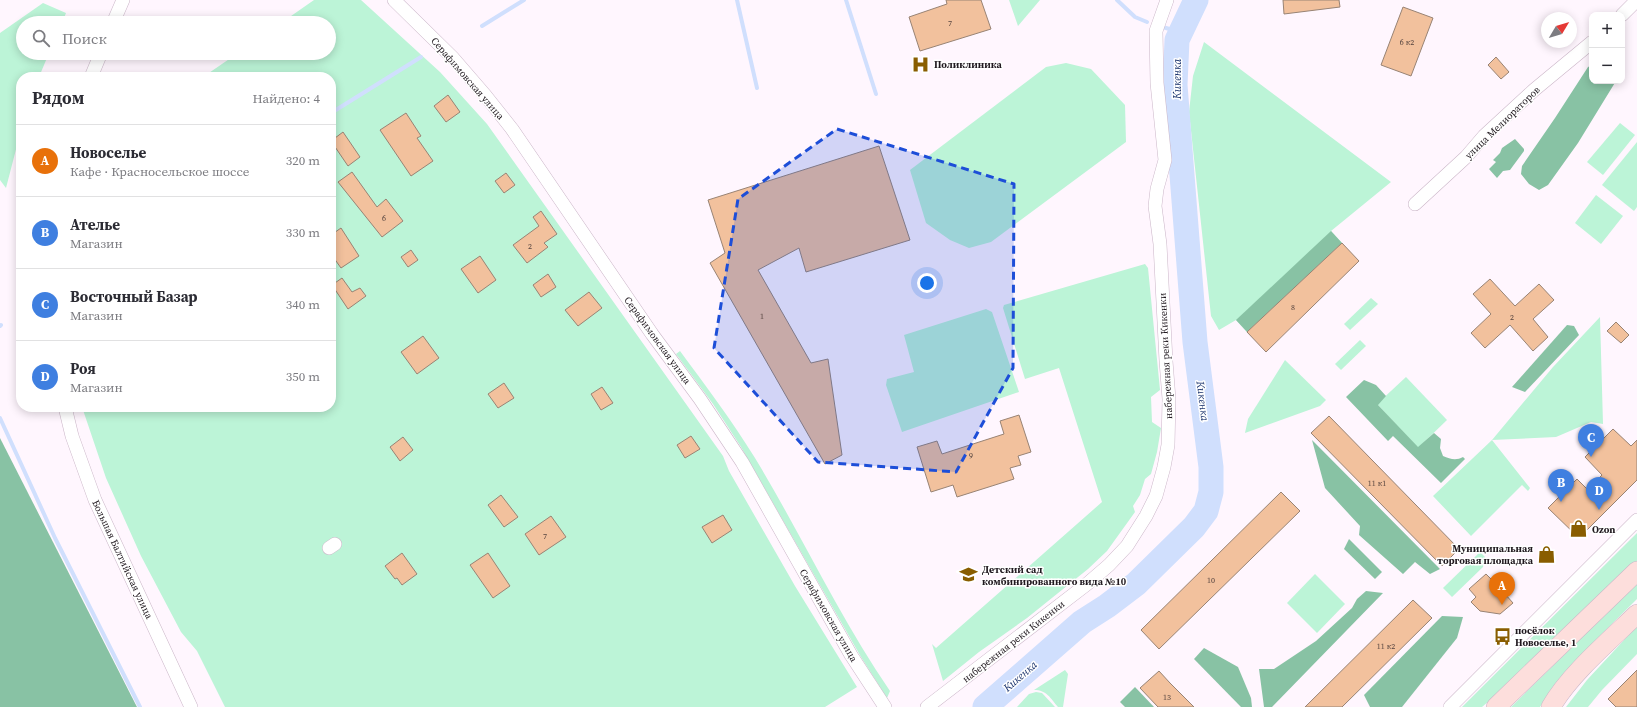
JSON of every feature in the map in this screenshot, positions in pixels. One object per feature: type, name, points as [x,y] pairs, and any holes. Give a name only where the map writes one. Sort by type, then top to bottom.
[{"type":"main road","points":[[1496,707],[1637,571]]},
{"type":"main road","points":[[1551,707],[1557,696],[1585,665],[1637,614]]},
{"type":"street","points":[[116,16],[123,0]]},
{"type":"street","name":"Серафимовская улица","points":[[394,0],[453,58],[512,129],[647,327],[700,399],[742,462],[851,655],[885,707]]},
{"type":"street","name":"набережная реки Кикенки","points":[[927,707],[1087,584],[1109,565],[1127,546],[1146,516],[1156,496],[1164,467],[1168,431],[1169,399],[1160,244],[1155,206],[1165,160],[1157,83],[1156,31],[1167,0]]},
{"type":"street","points":[[1625,12],[1636,1]]},
{"type":"street","name":"улица Мелиораторов","points":[[1415,204],[1466,157],[1484,136],[1534,90],[1589,44]]},
{"type":"street","points":[[93,72],[98,60]]},
{"type":"street","name":"Большая Балтийская улица","points":[[65,412],[72,436],[95,500],[191,707]]},
{"type":"street","points":[[1450,707],[1637,520]]},
{"type":"highlighted area","points":[[837,129],[1014,184],[1013,368],[956,472],[818,462],[714,348],[738,199]]},
{"type":"green space","points":[[314,0],[361,0],[440,72],[487,124],[723,456],[729,471],[795,586],[857,687],[825,707],[225,707],[197,651],[181,632],[141,556],[106,478],[84,412],[336,412],[336,72],[210,72],[228,60],[336,60],[336,16],[291,16]]},
{"type":"green space","points":[[1009,0],[1040,0],[1018,26]]},
{"type":"green space","points":[[43,3],[66,13],[65,16],[24,16]]},
{"type":"green space","points":[[16,22],[16,60],[46,60],[41,72],[16,72],[16,149],[6,188],[0,180],[0,33]]},
{"type":"green space","points":[[1204,42],[1391,182],[1331,231],[1342,243],[1247,332],[1236,320],[1219,330],[1211,316],[1189,112],[1193,76]]},
{"type":"green space","points":[[1066,63],[1091,69],[1125,105],[1126,142],[991,242],[969,248],[950,240],[926,223],[910,170],[1046,67]]},
{"type":"green space","points":[[1588,67],[1589,84],[1614,84],[1578,143],[1548,185],[1539,190],[1529,184],[1521,174],[1522,166]]},
{"type":"green space","points":[[1620,123],[1635,135],[1603,175],[1587,162]]},
{"type":"green space","points":[[1515,139],[1524,151],[1510,170],[1503,171],[1497,178],[1489,169],[1496,162],[1493,160],[1500,153],[1502,148]]},
{"type":"green space","points":[[1637,142],[1637,207],[1634,211],[1602,185]]},
{"type":"green space","points":[[1596,195],[1623,216],[1601,244],[1575,223]]},
{"type":"green space","points":[[1331,231],[1342,243],[1247,332],[1236,320]]},
{"type":"green space","points":[[1145,264],[1148,268],[1160,390],[1151,397],[1152,422],[1161,428],[1151,474],[1145,479],[1140,495],[1133,506],[1135,512],[1107,551],[1088,569],[1027,618],[979,652],[943,681],[932,644],[936,648],[1102,502],[1059,368],[1025,379],[1003,308],[1004,305]]},
{"type":"green space","points":[[1371,298],[1378,304],[1350,330],[1344,324]]},
{"type":"green space","points":[[986,309],[992,312],[1019,392],[902,432],[886,385],[887,379],[914,372],[904,335]]},
{"type":"green space","points":[[1600,317],[1603,424],[1591,422],[1556,437],[1492,440],[1553,367]]},
{"type":"green space","points":[[1567,325],[1574,326],[1579,335],[1525,392],[1512,387]]},
{"type":"green space","points":[[1360,340],[1366,346],[1341,370],[1335,364]]},
{"type":"green space","points":[[680,351],[728,417],[755,458],[837,605],[890,691],[887,698],[861,657],[741,447],[713,404],[676,354]]},
{"type":"green space","points":[[1285,360],[1326,400],[1320,406],[1245,433],[1248,419]]},
{"type":"green space","points":[[1406,377],[1447,420],[1418,448],[1377,404]]},
{"type":"green space","points":[[1364,380],[1376,385],[1386,396],[1378,405],[1418,447],[1434,433],[1441,439],[1440,448],[1443,456],[1453,459],[1463,457],[1465,459],[1441,483],[1393,436],[1388,441],[1346,397]]},
{"type":"green space","points":[[0,438],[137,707],[0,707]]},
{"type":"green space","points":[[1312,440],[1440,569],[1430,574],[1415,562],[1403,574],[1359,535],[1360,526],[1325,488]]},
{"type":"green space","points":[[1492,440],[1530,488],[1528,491],[1522,485],[1471,536],[1433,496]]},
{"type":"green space","points":[[1637,533],[1637,562],[1511,682],[1482,707],[1462,707]]},
{"type":"green space","points":[[1349,539],[1382,572],[1375,579],[1344,549]]},
{"type":"green space","points":[[1480,552],[1485,557],[1483,567],[1452,597],[1443,588]]},
{"type":"green space","points":[[1315,574],[1345,604],[1317,633],[1287,603]]},
{"type":"green space","points":[[1637,583],[1637,599],[1574,664],[1540,707],[1511,707]]},
{"type":"green space","points":[[1366,591],[1383,593],[1272,707],[1264,707],[1259,669],[1274,669],[1316,641],[1352,608],[1357,599]]},
{"type":"green space","points":[[1442,616],[1463,617],[1457,638],[1402,707],[1370,707],[1364,695]]},
{"type":"green space","points":[[1637,626],[1637,654],[1602,690],[1588,707],[1566,707],[1587,680]]},
{"type":"green space","points":[[1204,648],[1238,667],[1251,698],[1252,707],[1241,707],[1194,659]]},
{"type":"green space","points":[[1065,670],[1068,674],[1063,707],[1058,707],[1045,693],[1034,690]]},
{"type":"green space","points":[[1135,687],[1154,707],[1125,707],[1120,702]]},
{"type":"green space","points":[[1036,692],[1042,693],[1055,707],[1017,707],[1029,694]]},
{"type":"building","points":[[946,0],[981,0],[991,29],[920,51],[909,17],[947,4]]},
{"type":"building","points":[[1283,0],[1339,0],[1340,7],[1284,14]]},
{"type":"building","points":[[1403,7],[1433,18],[1411,76],[1381,65]]},
{"type":"building","points":[[1496,57],[1509,72],[1501,79],[1488,65]]},
{"type":"building","points":[[448,95],[460,112],[446,122],[434,106]]},
{"type":"building","points":[[406,113],[421,136],[417,138],[433,161],[411,176],[380,130]]},
{"type":"building","points":[[343,132],[360,157],[348,166],[336,148],[336,137]]},
{"type":"building","points":[[879,146],[910,240],[806,272],[799,248],[758,270],[811,363],[828,359],[842,455],[825,464],[710,263],[725,253],[708,200]]},
{"type":"building","points":[[352,172],[377,207],[386,199],[403,221],[382,237],[338,182]]},
{"type":"building","points":[[506,173],[515,185],[504,193],[495,181]]},
{"type":"building","points":[[541,211],[557,234],[544,243],[548,247],[527,263],[513,245],[539,226],[533,217]]},
{"type":"building","points":[[341,228],[359,256],[341,268],[336,261],[336,232]]},
{"type":"building","points":[[1342,243],[1359,261],[1266,352],[1247,332]]},
{"type":"building","points":[[411,250],[418,260],[408,267],[401,257]]},
{"type":"building","points":[[480,256],[496,280],[478,293],[461,269]]},
{"type":"building","points":[[548,274],[556,287],[541,297],[533,285]]},
{"type":"building","points":[[342,278],[352,292],[360,288],[366,296],[348,309],[336,291],[336,282]]},
{"type":"building","points":[[1490,279],[1515,306],[1539,284],[1554,300],[1533,319],[1548,337],[1533,351],[1510,325],[1485,348],[1471,333],[1491,314],[1473,294]]},
{"type":"building","points":[[589,292],[602,308],[578,326],[565,310]]},
{"type":"building","points":[[1616,322],[1629,335],[1621,343],[1607,331]]},
{"type":"building","points":[[423,336],[439,358],[417,374],[401,352]]},
{"type":"building","points":[[504,383],[514,398],[498,408],[488,394]]},
{"type":"building","points":[[602,387],[613,403],[601,410],[591,394]]},
{"type":"building","points":[[1019,415],[1031,452],[1018,456],[1021,465],[1010,468],[1014,479],[957,497],[953,485],[931,492],[917,447],[937,441],[942,454],[1004,434],[1000,421]]},
{"type":"building","points":[[1329,416],[1459,549],[1442,566],[1311,433]]},
{"type":"building","points":[[1613,429],[1631,446],[1637,440],[1637,480],[1579,538],[1548,508],[1577,479],[1588,490],[1602,475],[1585,457],[1594,448],[1591,445],[1600,437],[1602,440]]},
{"type":"building","points":[[691,436],[700,449],[685,458],[677,445]]},
{"type":"building","points":[[403,437],[413,450],[400,461],[390,447]]},
{"type":"building","points":[[1281,492],[1300,511],[1159,649],[1141,630]]},
{"type":"building","points":[[501,495],[518,517],[504,527],[488,505]]},
{"type":"building","points":[[723,515],[732,530],[712,543],[702,527]]},
{"type":"building","points":[[551,516],[566,537],[539,555],[525,534]]},
{"type":"building","points":[[402,553],[417,574],[402,585],[397,578],[395,579],[385,566]]},
{"type":"building","points":[[488,553],[510,586],[493,598],[470,565]]},
{"type":"building","points":[[1486,574],[1491,579],[1496,575],[1509,589],[1505,594],[1513,603],[1500,614],[1480,611],[1471,602],[1476,597],[1469,589]]},
{"type":"building","points":[[1413,600],[1432,618],[1342,707],[1305,707]]},
{"type":"building","points":[[1637,670],[1637,707],[1616,707],[1608,699]]},
{"type":"building","points":[[1159,671],[1194,707],[1158,707],[1140,688]]},
{"type":"waterway","points":[[482,26],[524,0]]},
{"type":"waterway","points":[[737,0],[757,88]]},
{"type":"waterway","points":[[846,0],[876,94]]},
{"type":"waterway","points":[[1117,0],[1135,17],[1147,22]]},
{"type":"waterway","name":"Кикенка","points":[[985,707],[1082,622],[1107,606],[1136,584],[1194,527],[1206,511],[1211,492],[1211,467],[1195,342],[1175,85],[1177,40],[1196,0]]},
{"type":"waterway","points":[[1159,26],[1180,32]]},
{"type":"waterway","points":[[336,110],[421,57]]},
{"type":"waterway","points":[[0,418],[55,538],[140,707]]},
{"type":"place","name":"Поликлиника","points":[[921,64]]},
{"type":"place","name":"Восточный Базар","points":[[1591,457]]},
{"type":"place","name":"Ателье","points":[[1561,502]]},
{"type":"place","name":"Роя","points":[[1599,510]]},
{"type":"place","name":"Ozon","points":[[1579,529]]},
{"type":"place","name":"Муниципальная торговая площадка","points":[[1546,554]]},
{"type":"place","name":"Детский сад комбинированного вида №10","points":[[969,575]]},
{"type":"place","name":"Новоселье","points":[[1502,605]]},
{"type":"place","name":"посёлок Новоселье, 1","points":[[1502,636]]}]
